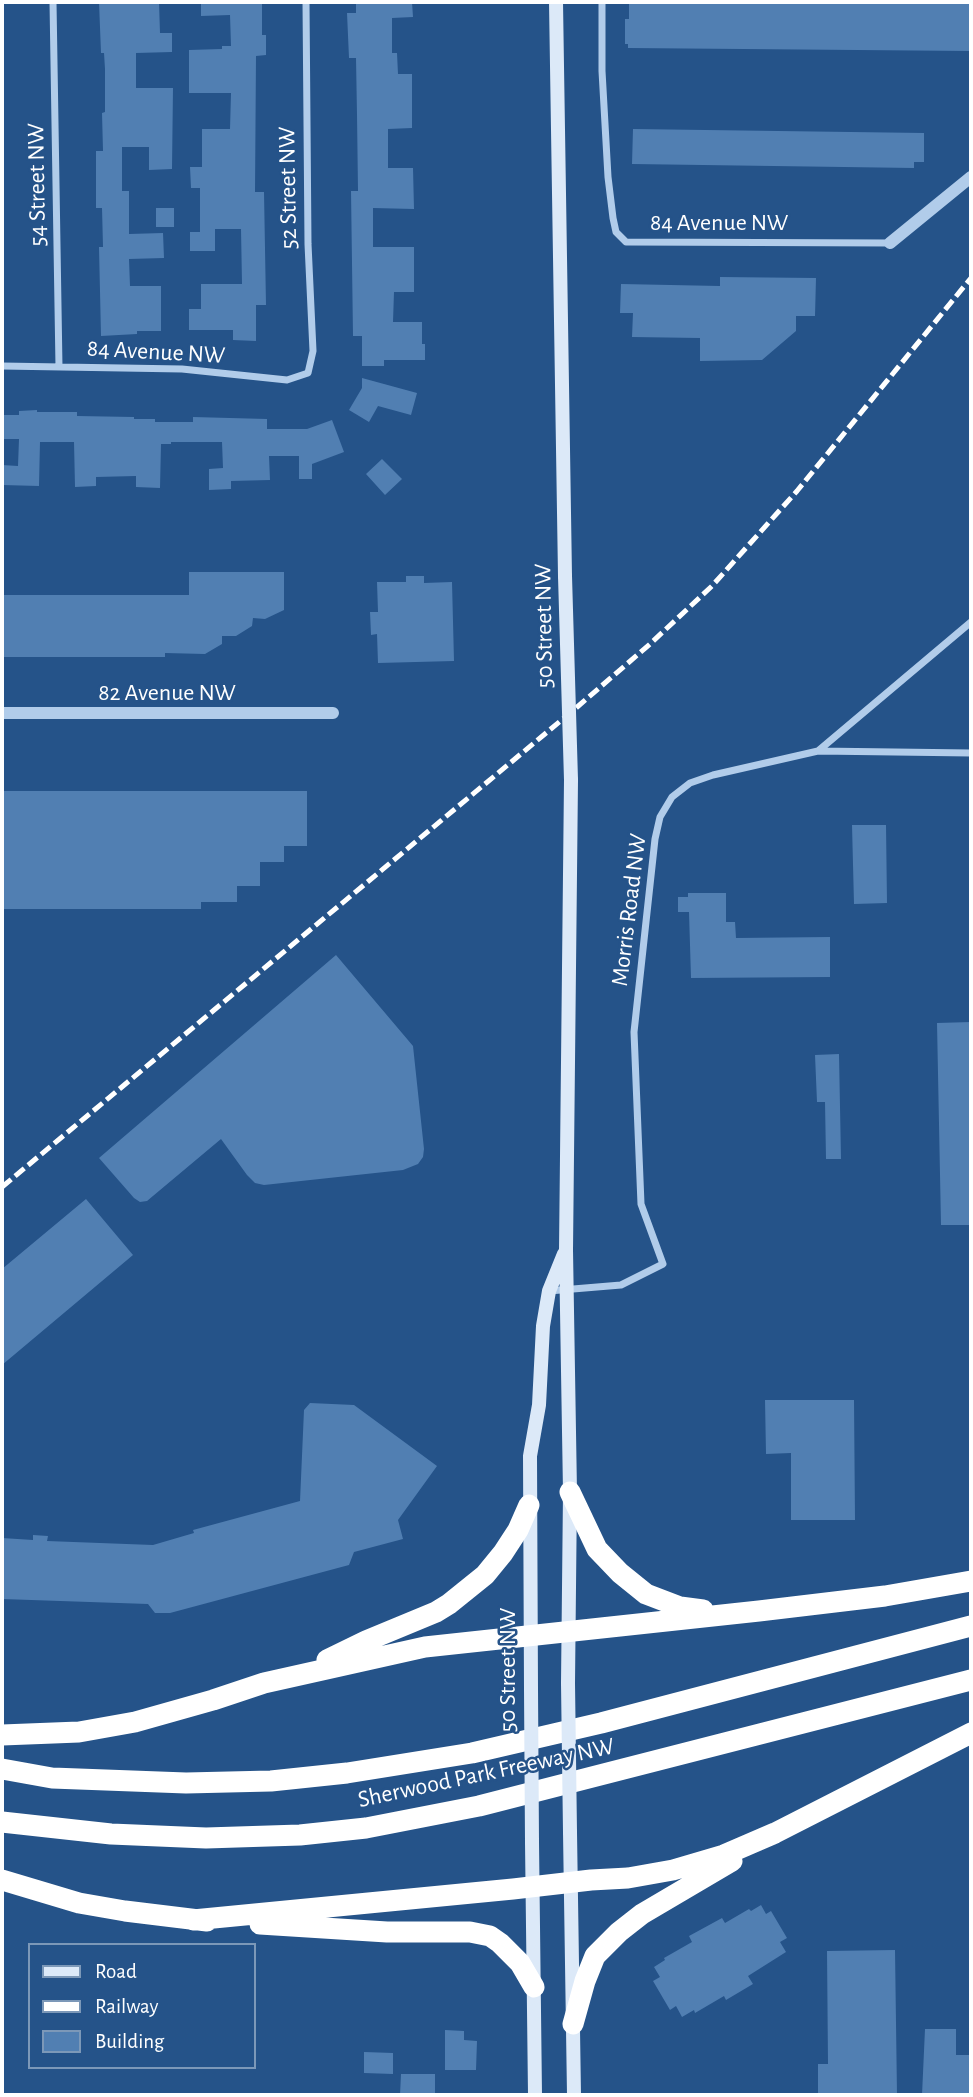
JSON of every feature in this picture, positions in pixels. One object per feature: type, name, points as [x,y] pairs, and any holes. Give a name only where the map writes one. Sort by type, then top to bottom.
[{"type":"highway","points":[[570,1492],[597,1549],[646,1594],[680,1607],[730,1614]]},
{"type":"highway","points":[[303,1674],[346,1650],[449,1604],[485,1575],[497,1561],[517,1530],[528,1505]]},
{"type":"highway","points":[[2,1735],[79,1732],[135,1722],[264,1683],[425,1647],[885,1596],[971,1581]]},
{"type":"highway","name":"Sherwood Park Freeway NW","points":[[2,1769],[52,1778],[186,1783],[271,1781],[347,1773],[472,1753],[601,1723],[971,1626]]},
{"type":"highway","name":"Sherwood Park Freeway NW","points":[[2,1822],[111,1834],[206,1838],[300,1835],[366,1828],[479,1806],[971,1680]]},
{"type":"highway","points":[[193,1920],[628,1878],[673,1870],[724,1855],[775,1833],[971,1733]]},
{"type":"highway","points":[[573,2024],[595,1956],[620,1932],[642,1914],[775,1833]]},
{"type":"highway","points":[[2,1880],[79,1903],[193,1920],[387,1932],[470,1932],[490,1936],[520,1963],[534,1987]]},
{"type":"main road","name":"50 Street NW","points":[[556,2],[571,779],[566,1250],[570,1492],[568,1683],[575,2095]]},
{"type":"main road","name":"50 Street NW","points":[[535,2095],[528,1505],[530,1456],[539,1405],[543,1326],[549,1291],[566,1250]]},
{"type":"street","name":"54 Street NW","points":[[53,2],[59,367]]},
{"type":"street","name":"52 Street NW","points":[[306,2],[308,244],[313,351],[308,373]]},
{"type":"street","name":"84 Avenue NW","points":[[602,2],[602,71],[612,218],[616,232],[626,242],[890,243]]},
{"type":"street","points":[[890,243],[971,177]]},
{"type":"street","name":"84 Avenue NW","points":[[2,366],[182,369],[287,380],[308,373]]},
{"type":"street","name":"Morris Road NW","points":[[549,1291],[621,1285],[663,1264],[641,1204],[634,1032],[655,839],[660,817],[672,797],[690,783],[713,775],[818,751],[971,622]]},
{"type":"street","name":"82 Avenue NW","points":[[2,713],[333,713]]},
{"type":"street","points":[[818,751],[971,753]]},
{"type":"building","points":[[99,2],[159,2],[160,33],[172,33],[172,52],[136,53],[136,88],[173,88],[172,169],[149,170],[149,147],[122,147],[122,191],[129,191],[129,234],[163,233],[164,258],[129,259],[130,286],[161,286],[161,331],[101,336],[99,247],[103,247],[102,208],[96,208],[96,151],[103,151],[105,69],[104,53],[101,53]]},
{"type":"building","points":[[201,2],[262,2],[262,35],[266,35],[266,55],[256,56],[255,192],[264,192],[266,305],[256,305],[256,341],[233,340],[233,330],[189,330],[189,309],[201,309],[201,284],[242,284],[241,229],[215,229],[215,251],[190,251],[190,232],[200,232],[200,188],[191,188],[190,167],[202,167],[202,129],[230,129],[231,93],[189,93],[189,50],[222,49],[222,46],[231,46],[230,15],[201,16]]},
{"type":"building","points":[[356,2],[412,2],[413,17],[392,18],[392,53],[397,53],[398,74],[412,74],[412,128],[388,129],[388,168],[413,168],[414,209],[373,208],[373,247],[414,247],[414,292],[394,292],[393,322],[422,322],[425,360],[384,360],[384,366],[362,366],[362,336],[353,336],[351,191],[358,191],[356,58],[349,58],[347,13],[356,13]]},
{"type":"building","points":[[629,2],[971,2],[971,51],[628,48],[628,44],[625,44],[625,19],[629,19]]},
{"type":"building","points":[[633,129],[924,133],[924,162],[914,162],[914,168],[632,164]]},
{"type":"building","points":[[156,208],[174,208],[174,227],[156,227]]},
{"type":"building","points":[[720,277],[816,278],[815,316],[796,316],[796,331],[762,360],[700,361],[700,338],[632,337],[633,313],[620,313],[621,284],[720,286]]},
{"type":"building","points":[[362,378],[417,393],[411,415],[378,406],[369,422],[349,410],[362,388]]},
{"type":"building","points":[[19,411],[77,412],[77,416],[155,419],[155,422],[193,422],[193,417],[267,419],[267,429],[307,429],[332,420],[344,452],[312,464],[312,479],[299,479],[299,456],[269,456],[270,480],[231,481],[231,489],[209,490],[209,469],[223,468],[222,442],[171,442],[161,444],[160,488],[136,487],[136,476],[96,477],[96,486],[75,487],[74,442],[40,442],[39,486],[2,485],[2,465],[18,466],[19,439],[2,439],[2,415],[19,415]]},
{"type":"building","points":[[382,459],[402,479],[385,495],[366,474]]},
{"type":"building","points":[[189,572],[284,572],[284,610],[265,619],[253,618],[252,626],[236,636],[222,636],[222,644],[205,654],[165,653],[165,657],[2,657],[2,595],[189,595]]},
{"type":"building","points":[[406,576],[424,576],[424,583],[452,582],[454,661],[378,663],[377,634],[371,635],[370,612],[378,612],[377,582],[406,582]]},
{"type":"building","points":[[2,791],[307,791],[307,846],[284,846],[284,862],[260,862],[260,886],[237,886],[237,902],[201,902],[201,909],[2,909]]},
{"type":"building","points":[[852,825],[886,825],[887,903],[854,904]]},
{"type":"building","points":[[688,893],[726,893],[726,922],[735,922],[736,938],[830,937],[830,977],[691,978],[689,912],[678,912],[678,897],[688,897]]},
{"type":"building","points":[[336,955],[413,1046],[424,1149],[418,1164],[403,1170],[264,1185],[255,1183],[247,1175],[221,1139],[147,1201],[140,1202],[134,1198],[99,1158]]},
{"type":"building","points":[[971,1022],[971,1225],[941,1225],[937,1023]]},
{"type":"building","points":[[839,1054],[841,1159],[826,1159],[825,1102],[817,1102],[815,1055]]},
{"type":"building","points":[[86,1199],[133,1255],[2,1365],[2,1269]]},
{"type":"building","points":[[765,1400],[854,1400],[855,1520],[791,1520],[791,1453],[766,1454]]},
{"type":"building","points":[[310,1403],[354,1405],[437,1466],[398,1520],[403,1539],[354,1552],[349,1565],[170,1613],[155,1613],[148,1604],[2,1599],[2,1538],[33,1540],[33,1535],[48,1536],[47,1541],[153,1545],[194,1533],[193,1530],[300,1501],[304,1410]]},
{"type":"building","points":[[761,1905],[766,1914],[771,1911],[787,1938],[780,1942],[786,1952],[748,1976],[753,1984],[726,2000],[724,1996],[695,2013],[694,2010],[682,2017],[676,2006],[670,2010],[653,1981],[660,1977],[654,1967],[692,1942],[689,1936],[722,1918],[725,1923]]},
{"type":"building","points":[[895,1950],[897,2095],[818,2095],[818,2064],[828,2064],[827,1951]]},
{"type":"building","points":[[925,2029],[956,2029],[956,2055],[971,2055],[971,2095],[922,2095]]},
{"type":"building","points":[[445,2030],[464,2031],[464,2040],[477,2041],[476,2070],[445,2070]]},
{"type":"building","points":[[364,2052],[393,2053],[393,2074],[364,2073]]},
{"type":"building","points":[[401,2074],[435,2074],[435,2095],[400,2095]]},
{"type":"railway","points":[[2,1187],[576,708],[712,586],[797,491],[971,278]]}]
